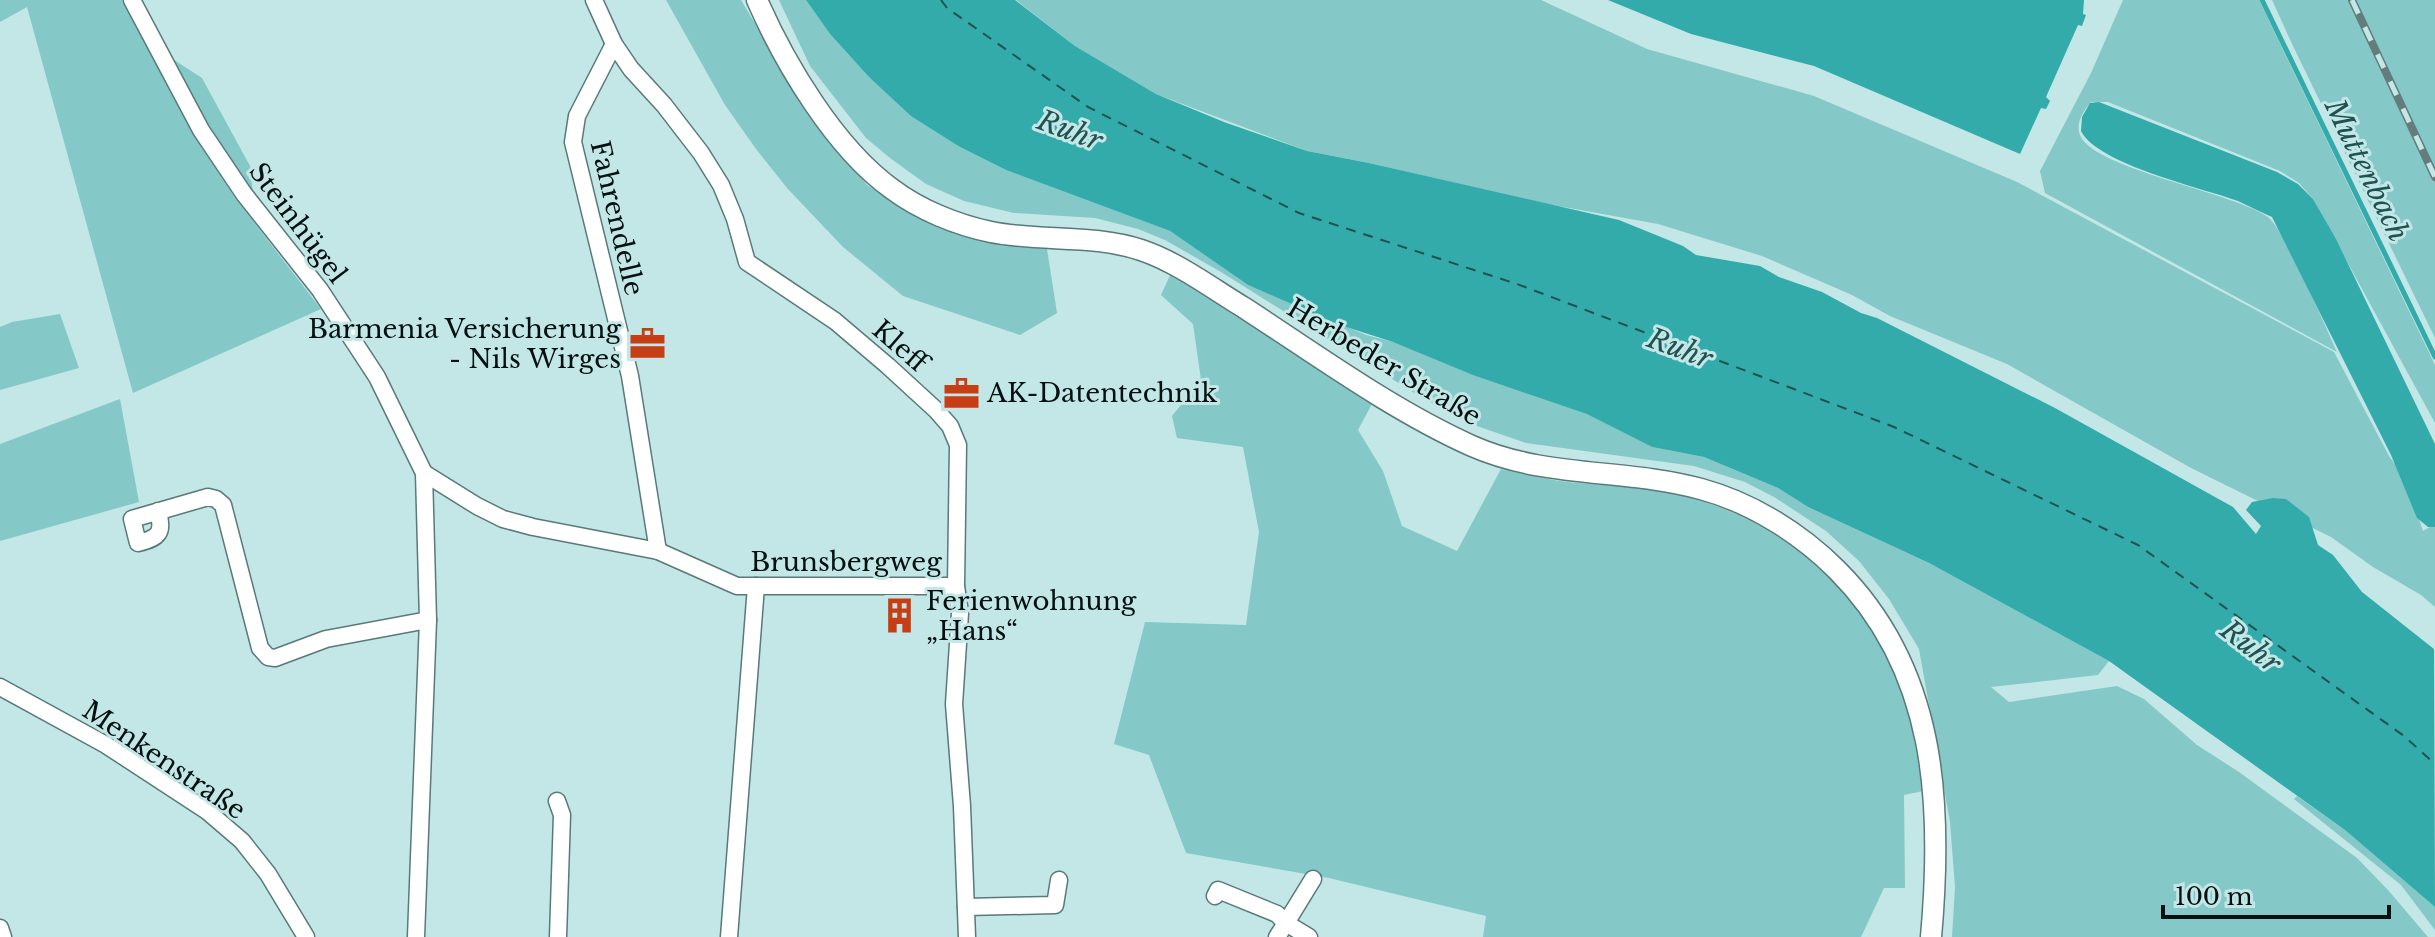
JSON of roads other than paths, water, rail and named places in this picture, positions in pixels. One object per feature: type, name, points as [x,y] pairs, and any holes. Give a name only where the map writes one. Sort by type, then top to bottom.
[{"type":"main road","name":"Herbeder Straße","points":[[757,0],[797,77],[827,121],[876,176],[916,204],[940,216],[989,232],[1117,244],[1143,251],[1197,279],[1414,416],[1476,448],[1509,459],[1568,471],[1666,481],[1703,490],[1761,514],[1793,532],[1821,554],[1853,586],[1881,624],[1909,676],[1919,708],[1934,798],[1937,878],[1931,937]]},
{"type":"street","name":"Steinhügel","points":[[132,0],[201,130],[244,194],[320,290],[377,377],[424,473],[428,620],[416,937]]},
{"type":"street","name":"Kleff","points":[[594,0],[614,44],[631,69],[664,105],[721,185],[747,262],[835,321],[936,410],[950,426],[958,445],[956,586],[960,613],[954,704],[967,937]]},
{"type":"street","name":"Fahrendelle","points":[[614,44],[577,116],[573,142],[630,376],[658,551]]},
{"type":"street","name":"Brunsbergweg","points":[[424,473],[503,519],[658,551],[737,586],[956,586]]},
{"type":"street","points":[[158,511],[208,497],[223,505],[260,648],[268,657],[275,658],[326,639],[428,620]]},
{"type":"street","points":[[729,937],[756,586]]},
{"type":"street","name":"Menkenstraße","points":[[0,687],[106,745],[207,811],[242,841],[268,874],[306,937]]},
{"type":"street","points":[[557,801],[562,815],[558,937]]},
{"type":"street","points":[[1282,930],[1313,879]]},
{"type":"street","points":[[966,907],[1055,905],[1059,880]]},
{"type":"street","points":[[1215,896],[1218,890],[1277,914],[1282,930]]},
{"type":"street","points":[[0,928],[3,937]]},
{"type":"street","points":[[1282,930],[1309,937]]},
{"type":"water","name":"Ruhr","points":[[806,0],[1015,0],[1075,46],[1156,94],[1224,122],[1307,151],[1619,220],[1683,246],[1696,255],[1760,266],[1779,277],[1822,292],[2055,408],[2233,507],[2256,534],[2261,526],[2246,510],[2252,502],[2286,499],[2309,517],[2318,545],[2333,555],[2362,592],[2434,649],[2435,907],[2345,830],[2109,661],[1929,563],[1808,507],[1778,488],[1704,457],[1652,447],[1587,414],[1340,325],[1248,285],[1170,231],[1006,170],[960,147],[911,116],[868,76],[830,34]]},
{"type":"water","points":[[1608,0],[2084,0],[2083,14],[2086,15],[2082,26],[2078,25],[2046,97],[2050,101],[2046,109],[2041,108],[2020,154],[1814,66],[1691,34]]},
{"type":"water","points":[[2099,102],[2277,172],[2298,184],[2313,199],[2336,239],[2435,444],[2435,527],[2428,527],[2417,518],[2391,455],[2272,217],[2238,201],[2152,174],[2107,154],[2081,131],[2082,117],[2090,103]]},
{"type":"waterway","name":"Muttenbach","points":[[2262,0],[2435,357]]},
{"type":"railway","points":[[2352,0],[2435,177]]},
{"type":"place","name":"Barmenia Versicherung - Nils Wirges","points":[[647,344]]},
{"type":"place","name":"AK-Datentechnik","points":[[961,393]]},
{"type":"place","name":"Ferienwohnung „Hans“","points":[[900,616]]}]
